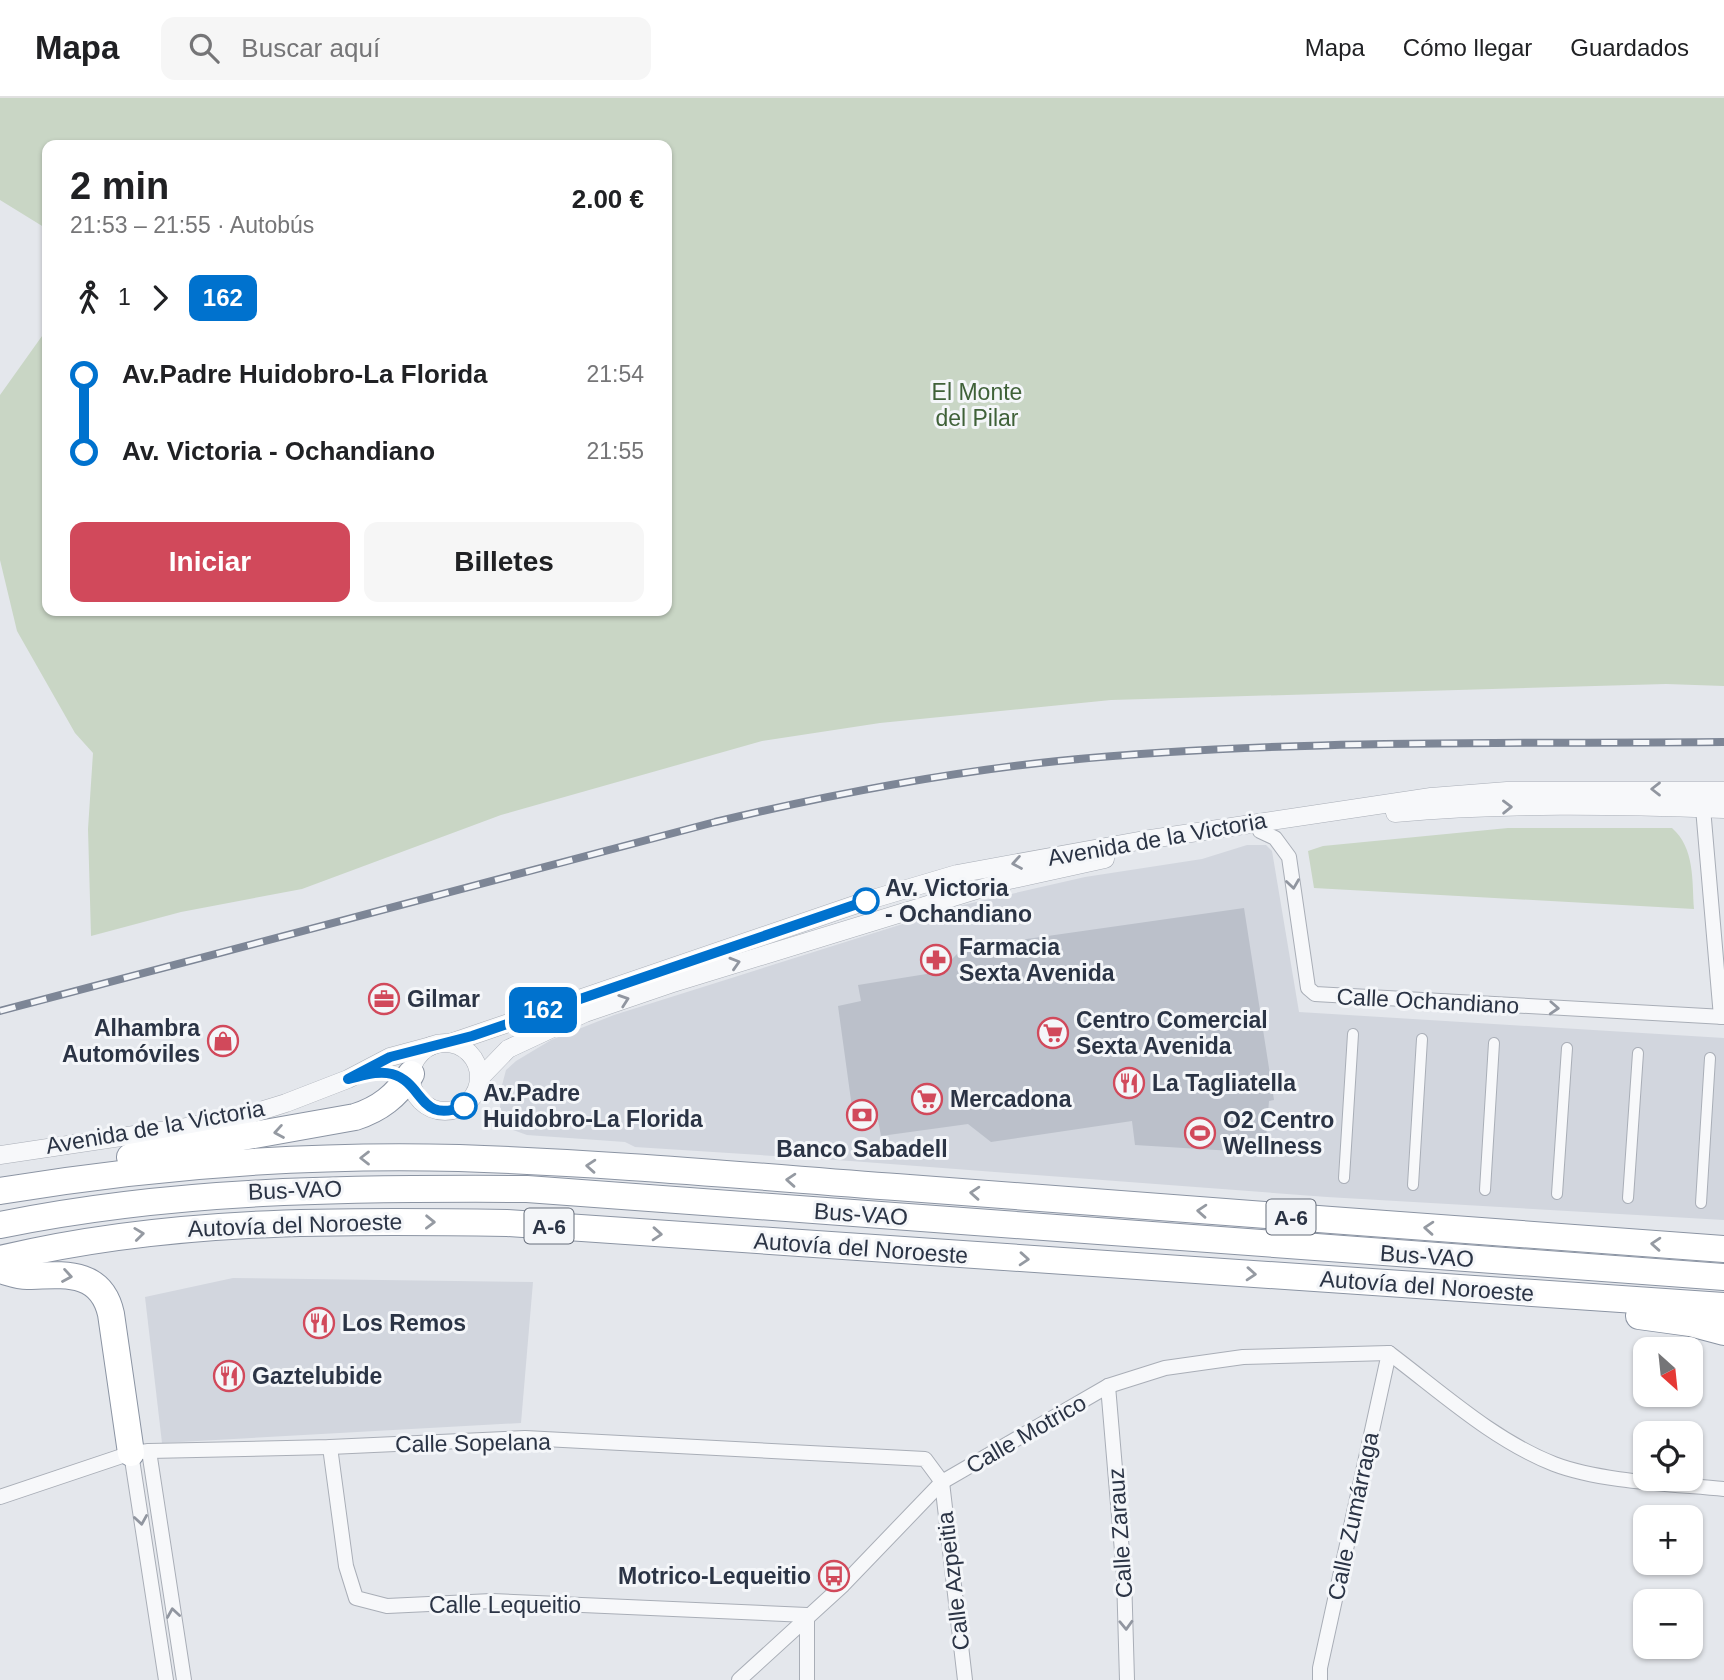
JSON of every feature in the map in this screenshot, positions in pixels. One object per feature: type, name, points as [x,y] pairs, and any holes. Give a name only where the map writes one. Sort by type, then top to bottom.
[{"type":"highway","points":[[59,1181],[96,1163],[218,1143],[355,1116],[380,1107],[410,1080]]},
{"type":"highway","name":"A-6","points":[[0,1191],[59,1181],[216,1165],[353,1158],[457,1158],[673,1171],[1724,1249]]},
{"type":"highway","name":"Bus-VAO","points":[[0,1225],[82,1210],[231,1193],[348,1188],[527,1189],[1724,1277]]},
{"type":"highway","name":"Autovía del Noroeste","points":[[0,1259],[44,1248],[179,1229],[374,1221],[480,1223],[1724,1306]]},
{"type":"highway","points":[[0,1270],[24,1276],[65,1274],[91,1282],[103,1293],[111,1314],[140,1452]]},
{"type":"highway","points":[[1586,1297],[1613,1314],[1690,1323],[1724,1332]]},
{"type":"street","name":"Avenida de la Victoria","points":[[450,1043],[866,901],[957,874],[1144,840],[1431,797],[1507,791],[1724,791]]},
{"type":"street","name":"Avenida de la Victoria","points":[[480,1078],[508,1049],[585,1013],[682,980],[1009,880],[1101,860],[1356,816],[1448,808],[1669,806],[1724,809]]},
{"type":"street","points":[[1703,808],[1722,1017]]},
{"type":"street","name":"Calle Ochandiano","points":[[1259,831],[1275,838],[1289,857],[1308,988],[1315,995],[1722,1017]]},
{"type":"street","points":[[1344,1178],[1353,1034]]},
{"type":"street","points":[[1413,1185],[1422,1039]]},
{"type":"street","points":[[450,1043],[468,1051],[475,1059],[480,1078],[472,1098],[464,1106],[444,1111],[424,1103],[410,1080],[417,1058],[431,1046],[450,1043]]},
{"type":"street","points":[[1485,1190],[1494,1043]]},
{"type":"street","name":"Avenida de la Victoria","points":[[0,1155],[181,1128],[251,1114],[348,1079],[390,1057],[431,1046]]},
{"type":"street","points":[[1557,1194],[1567,1048]]},
{"type":"street","points":[[1628,1198],[1638,1053]]},
{"type":"street","points":[[1701,1203],[1710,1058]]},
{"type":"street","name":"Avenida de la Victoria","points":[[348,1079],[389,1073],[410,1080]]},
{"type":"street","points":[[1389,1353],[1505,1440],[1555,1464],[1620,1478],[1724,1489]]},
{"type":"street","name":"Calle Motrico","points":[[739,1680],[807,1615],[843,1585],[942,1482],[1108,1386],[1165,1368],[1243,1357],[1389,1353]]},
{"type":"street","name":"Calle Zumárraga","points":[[1320,1680],[1323,1655],[1389,1353]]},
{"type":"street","name":"Calle Zarauz","points":[[1108,1386],[1124,1575],[1127,1680]]},
{"type":"street","name":"Calle Sopelana","points":[[0,1497],[140,1452],[525,1438],[925,1459],[942,1482]]},
{"type":"street","name":"Calle Lequeitio","points":[[330,1447],[346,1566],[356,1598],[387,1606],[492,1601],[807,1615]]},
{"type":"street","points":[[140,1452],[166,1680]]},
{"type":"street","points":[[140,1452],[184,1680]]},
{"type":"street","name":"Calle Azpeitia","points":[[942,1482],[965,1680]]},
{"type":"street","points":[[807,1615],[807,1680]]},
{"type":"shaded area","points":[[1247,845],[1266,845],[1272,851],[1299,1012],[1724,1038],[1724,1220],[1327,1197],[635,1147],[625,1142],[527,1135],[513,1130],[500,1108],[506,1070],[516,1061],[551,1040],[614,1015],[963,905],[1085,877],[1202,859]]},
{"type":"shaded area","points":[[233,1278],[533,1282],[521,1423],[162,1443],[145,1297]]},
{"type":"green space","name":"El Monte del Pilar","points":[[0,98],[1724,98],[1724,686],[1666,684],[1111,700],[880,723],[762,741],[501,815],[302,889],[181,912],[91,936],[88,829],[93,753],[75,733],[17,631],[0,560],[0,395],[42,336],[42,616],[672,616],[672,140],[42,140],[42,226],[0,200]]},
{"type":"green space","points":[[1508,828],[1672,828],[1689,855],[1694,909],[1314,888],[1308,851],[1323,846]]},
{"type":"building","name":"Centro Comercial Sexta Avenida","points":[[1244,908],[1274,1100],[1269,1101],[1265,1153],[1135,1145],[1132,1121],[991,1142],[968,1124],[881,1136],[878,1120],[854,1122],[838,1006],[861,1001],[858,985],[939,972],[963,948]]},
{"type":"railway","points":[[0,1011],[715,822],[928,778],[1058,761],[1224,749],[1391,744],[1724,742]]},
{"type":"bus line","name":"162","points":[[464,1106],[444,1111],[433,1109],[416,1095],[406,1081],[389,1073],[348,1079],[390,1057],[472,1036],[866,901]]},
{"type":"place","name":"Av. Victoria - Ochandiano","points":[[866,901]]},
{"type":"place","name":"Farmacia Sexta Avenida","points":[[936,960]]},
{"type":"place","name":"Gilmar","points":[[384,999]]},
{"type":"place","name":"Centro Comercial Sexta Avenida","points":[[1053,1033]]},
{"type":"place","name":"Alhambra Automóviles","points":[[223,1041]]},
{"type":"place","name":"La Tagliatella","points":[[1129,1083]]},
{"type":"place","name":"Mercadona","points":[[927,1099]]},
{"type":"place","name":"Av.Padre Huidobro-La Florida","points":[[464,1106]]},
{"type":"place","name":"Banco Sabadell","points":[[862,1115]]},
{"type":"place","name":"O2 Centro Wellness","points":[[1200,1133]]},
{"type":"place","name":"Los Remos","points":[[319,1323]]},
{"type":"place","name":"Gaztelubide","points":[[229,1376]]},
{"type":"place","name":"Motrico-Lequeitio","points":[[834,1576]]}]
